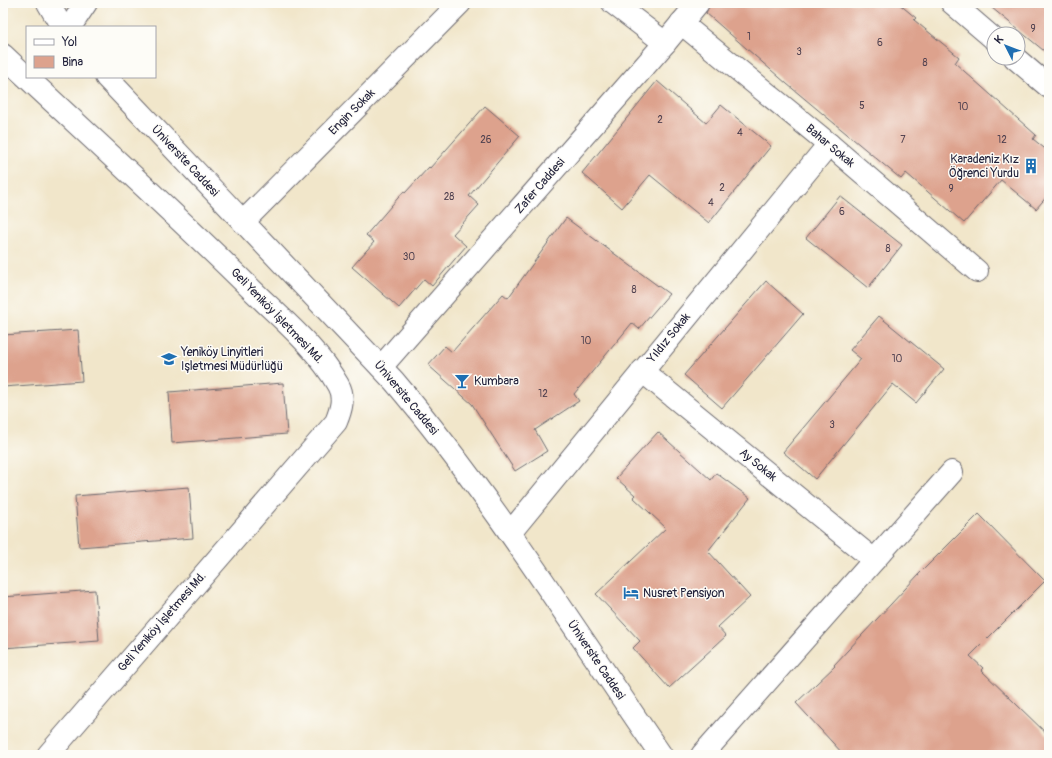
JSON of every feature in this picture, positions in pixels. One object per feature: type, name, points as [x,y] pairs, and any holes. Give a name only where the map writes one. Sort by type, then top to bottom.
[{"type":"street","points":[[48,3],[61,26]]},
{"type":"street","points":[[71,26],[86,3]]},
{"type":"street","name":"Engin Sokak","points":[[243,222],[460,3]]},
{"type":"street","points":[[613,3],[665,43]]},
{"type":"street","name":"Zafer Caddesi","points":[[380,367],[665,43],[698,3]]},
{"type":"street","points":[[952,3],[986,32]]},
{"type":"street","name":"Bahar Sokak","points":[[681,23],[829,144],[977,272]]},
{"type":"street","name":"Geli Yeniköy İşletmesi Md.","points":[[3,55],[26,76]]},
{"type":"street","points":[[1024,66],[1049,87]]},
{"type":"street","name":"Geli Yeniköy İşletmesi Md.","points":[[28,78],[215,253],[315,353],[339,386],[342,398],[341,411],[336,422],[48,755]]},
{"type":"street","name":"Üniversite Caddesi","points":[[107,78],[380,367],[427,420],[510,533],[661,755]]},
{"type":"street","name":"Yıldız Sokak","points":[[510,533],[829,144]]},
{"type":"street","name":"Ay Sokak","points":[[642,371],[874,560]]},
{"type":"street","points":[[702,755],[952,472]]},
{"type":"building","points":[[710,3],[898,3],[916,18],[914,20],[959,57],[955,63],[1036,135],[1033,139],[1049,152],[1049,194],[1036,209],[1001,180],[964,223],[906,173],[901,179],[787,84],[706,13]]},
{"type":"building","points":[[986,3],[1049,3],[1049,55],[1026,36],[1026,26],[1014,26]]},
{"type":"building","points":[[657,81],[706,123],[721,105],[771,146],[709,223],[650,175],[622,208],[582,173]]},
{"type":"building","points":[[485,106],[520,136],[469,196],[479,205],[453,234],[466,246],[432,286],[424,279],[399,308],[352,267],[374,242],[366,235],[404,191],[405,193],[429,167],[430,168]]},
{"type":"building","points":[[840,196],[902,245],[868,288],[806,238]]},
{"type":"building","points":[[566,218],[669,294],[639,329],[632,323],[574,394],[579,401],[535,430],[547,451],[515,471],[472,404],[428,365],[445,346],[452,352],[503,294],[508,298]]},
{"type":"building","points":[[766,281],[803,314],[722,408],[684,375]]},
{"type":"building","points":[[879,316],[944,369],[916,403],[893,384],[815,479],[783,452],[861,359],[850,350]]},
{"type":"building","points":[[78,330],[82,381],[3,387],[3,335]]},
{"type":"building","points":[[283,383],[287,434],[172,443],[169,392]]},
{"type":"building","points":[[658,432],[711,480],[716,473],[750,498],[708,551],[750,597],[718,627],[726,636],[669,688],[633,648],[640,641],[596,594],[666,528],[633,497],[635,495],[616,478]]},
{"type":"building","points":[[189,487],[193,538],[79,547],[75,496]]},
{"type":"building","points":[[979,514],[1045,581],[970,656],[983,668],[981,670],[1049,736],[1049,755],[844,755],[796,703],[835,666],[834,665],[919,574]]},
{"type":"building","points":[[95,590],[99,641],[3,648],[3,597]]},
{"type":"place","name":"Karadeniz Kız Öğrenci Yurdu","points":[[1031,166]]},
{"type":"place","name":"Yeniköy Linyitleri Işletmesi Müdürlüğü","points":[[169,359]]},
{"type":"place","name":"Kumbara","points":[[462,381]]},
{"type":"place","name":"Nusret Pensiyon","points":[[631,593]]}]
